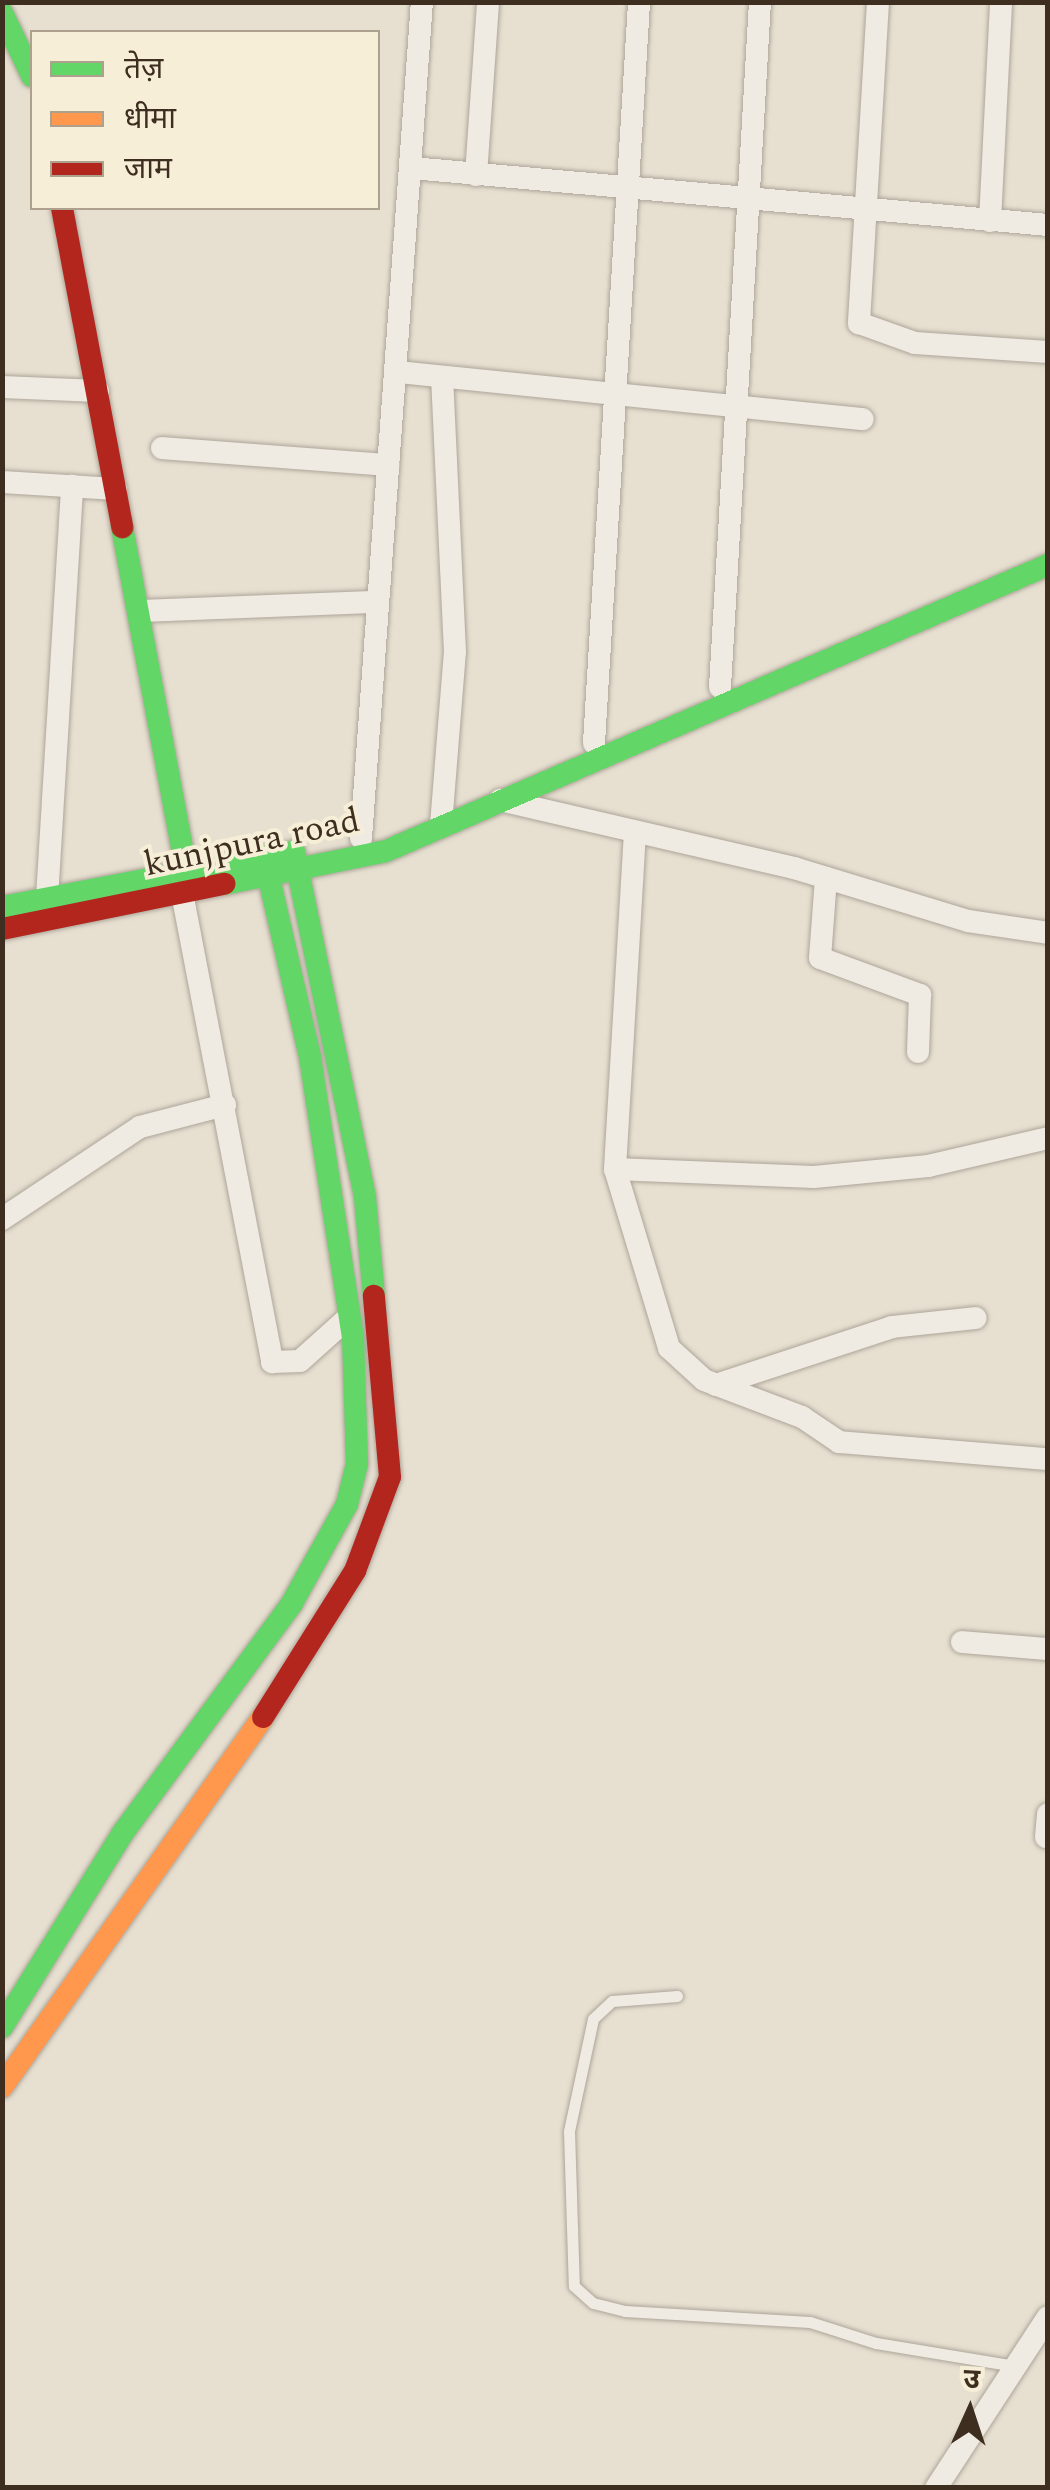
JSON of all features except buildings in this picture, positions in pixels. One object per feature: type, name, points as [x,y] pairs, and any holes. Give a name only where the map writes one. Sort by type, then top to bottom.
[{"type":"street","points":[[361,838],[374,602],[398,372],[422,2]]},
{"type":"street","points":[[476,175],[488,2]]},
{"type":"street","points":[[594,742],[639,2]]},
{"type":"street","points":[[720,687],[760,2]]},
{"type":"street","points":[[878,2],[868,212],[858,308],[866,332],[1048,352]]},
{"type":"street","points":[[990,220],[1000,2]]},
{"type":"street","points":[[2,60],[4,15]]},
{"type":"street","points":[[4,15],[30,72]]},
{"type":"street","points":[[412,168],[748,203],[1048,225]]},
{"type":"street","points":[[62,210],[139,611],[272,1362],[300,1361],[348,1318]]},
{"type":"street","points":[[398,372],[612,397],[864,418]]},
{"type":"street","points":[[441,825],[456,652],[442,378]]},
{"type":"street","points":[[2,387],[98,392]]},
{"type":"street","points":[[162,448],[388,465]]},
{"type":"street","points":[[2,482],[116,488]]},
{"type":"street","points":[[47,898],[72,486]]},
{"type":"street","points":[[537,782],[594,742],[1048,544]]},
{"type":"street","points":[[405,838],[1048,565]]},
{"type":"street","points":[[139,611],[374,602]]},
{"type":"street","points":[[500,800],[826,878],[968,920],[1048,933]]},
{"type":"street","points":[[634,832],[615,1169],[643,1287],[669,1348],[684,1369],[802,1417],[839,1442],[1048,1459]]},
{"type":"street","name":"kunjpura road","points":[[297,862],[361,838],[405,838]]},
{"type":"street","name":"kunjpura road","points":[[2,907],[184,882],[405,838]]},
{"type":"street","points":[[2,2087],[213,1797],[380,1516],[390,1440],[365,1198],[297,862]]},
{"type":"street","points":[[2,2027],[122,1834],[324,1552],[357,1464],[361,1412],[310,1057],[267,867]]},
{"type":"street","points":[[826,878],[820,958],[920,995],[918,1052]]},
{"type":"street","name":"kunjpura road","points":[[2,930],[184,882]]},
{"type":"street","points":[[2,1219],[140,1127],[225,1105]]},
{"type":"street","points":[[615,1169],[814,1177],[928,1166],[1048,1138]]},
{"type":"street","points":[[716,1385],[892,1327],[976,1318]]},
{"type":"street","points":[[962,1642],[1048,1650]]},
{"type":"street","points":[[936,2488],[1048,2317]]},
{"type":"lane","points":[[677,1996],[612,2002],[593,2019],[569,2132],[574,2286],[593,2303],[624,2311],[810,2322],[876,2343],[1015,2366]]},
{"type":"traffic: fast","points":[[2,13],[30,72]]},
{"type":"traffic: fast","points":[[122,527],[186,870]]},
{"type":"traffic: fast","points":[[224,884],[386,851],[1048,565]]},
{"type":"traffic: fast","points":[[294,851],[365,1198],[374,1296]]},
{"type":"traffic: fast","points":[[2,907],[284,853]]},
{"type":"traffic: fast","points":[[2,2027],[122,1834],[292,1603],[347,1504],[357,1464],[353,1338],[310,1057],[264,856]]},
{"type":"traffic: slow","points":[[2,2087],[263,1717]]},
{"type":"traffic: jam","points":[[62,210],[122,527]]},
{"type":"traffic: jam","points":[[2,929],[224,884]]},
{"type":"traffic: jam","points":[[263,1717],[355,1571],[390,1477],[374,1296]]}]
